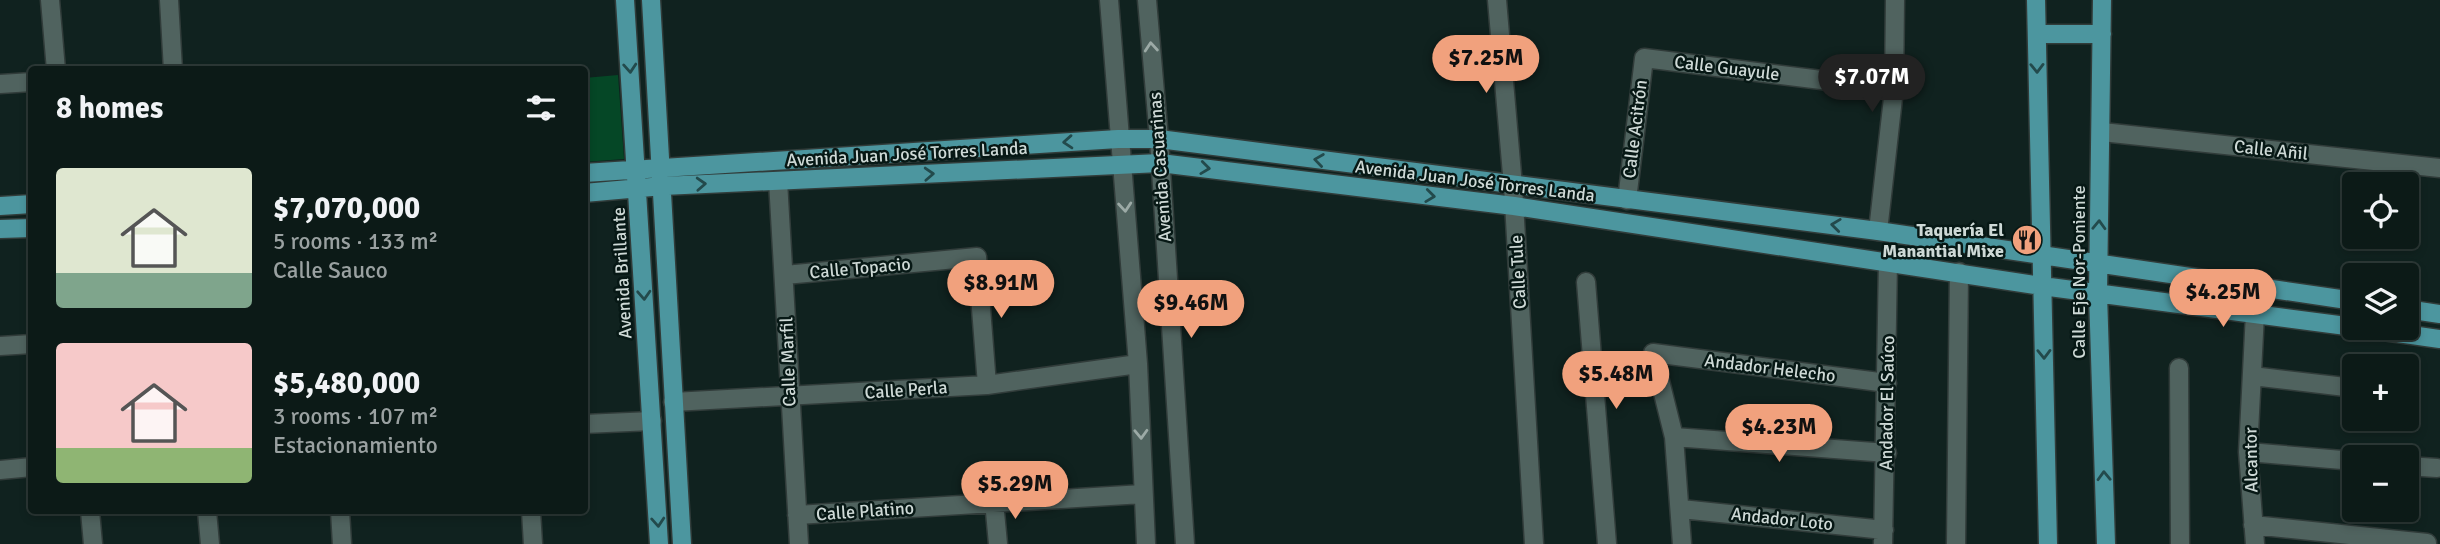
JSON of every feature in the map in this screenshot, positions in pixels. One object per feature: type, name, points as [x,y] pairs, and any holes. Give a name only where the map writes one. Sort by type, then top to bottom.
[{"type":"main road","name":"Avenida Brillante","points":[[625,0],[638,170],[659,544]]},
{"type":"main road","points":[[652,0],[682,544]]},
{"type":"main road","name":"Calle Eje Nor-Poniente","points":[[2102,0],[2098,294],[2106,544]]},
{"type":"main road","name":"Calle Eje Nor-Poniente","points":[[2035,4],[2048,544]]},
{"type":"main road","points":[[2037,34],[2102,26]]},
{"type":"main road","name":"Avenida Juan José Torres Landa","points":[[588,193],[638,189],[662,178],[1118,139],[1159,139],[1878,231],[2342,299]]},
{"type":"main road","name":"Avenida Juan José Torres Landa","points":[[588,173],[638,170],[662,178],[778,181],[1160,163],[1514,206],[2042,286],[2342,325]]},
{"type":"main road","points":[[0,206],[28,204]]},
{"type":"main road","points":[[0,229],[28,228]]},
{"type":"main road","points":[[2419,311],[2440,314]]},
{"type":"main road","name":"Avenida Juan José Torres Landa","points":[[2419,336],[2440,339]]},
{"type":"street","points":[[50,0],[55,66]]},
{"type":"street","points":[[169,0],[173,66]]},
{"type":"street","points":[[1109,0],[1138,363],[1146,544]]},
{"type":"street","name":"Avenida Casuarinas","points":[[1147,0],[1159,139],[1185,544]]},
{"type":"street","name":"Calle Tule","points":[[1497,0],[1513,186],[1534,544]]},
{"type":"street","points":[[1878,231],[1894,89],[1895,0]]},
{"type":"street","points":[[2102,26],[2111,0]]},
{"type":"street","name":"Calle Guayule","points":[[1644,58],[1894,89]]},
{"type":"street","name":"Calle Acitrón","points":[[1626,200],[1644,58]]},
{"type":"street","points":[[0,84],[28,82]]},
{"type":"street","name":"Calle Añil","points":[[2102,132],[2440,168]]},
{"type":"street","name":"Calle Marfil","points":[[778,181],[799,544]]},
{"type":"street","name":"Calle Topacio","points":[[785,275],[977,257],[987,385]]},
{"type":"street","name":"Andador El Saúco","points":[[1883,537],[1887,453],[1888,261]]},
{"type":"street","points":[[1956,544],[1959,272]]},
{"type":"street","points":[[1586,282],[1607,544]]},
{"type":"street","name":"Alcantor","points":[[2255,313],[2248,452],[2255,544]]},
{"type":"street","points":[[0,346],[28,344]]},
{"type":"street","name":"Andador Helecho","points":[[1674,437],[1653,353],[1887,383]]},
{"type":"street","name":"Calle Perla","points":[[673,402],[987,385],[1138,363]]},
{"type":"street","points":[[2179,368],[2180,544]]},
{"type":"street","points":[[2252,376],[2342,387]]},
{"type":"street","points":[[588,424],[652,421]]},
{"type":"street","points":[[1682,544],[1674,437],[1887,453]]},
{"type":"street","points":[[2248,452],[2342,460]]},
{"type":"street","points":[[0,470],[28,467]]},
{"type":"street","points":[[2419,467],[2437,468]]},
{"type":"street","name":"Calle Platino","points":[[797,515],[1143,494]]},
{"type":"street","points":[[994,501],[998,544]]},
{"type":"street","name":"Andador Loto","points":[[1681,509],[1883,537]]},
{"type":"street","points":[[90,514],[93,544]]},
{"type":"street","points":[[207,514],[210,544]]},
{"type":"street","points":[[340,514],[342,544]]},
{"type":"street","points":[[531,514],[533,544]]},
{"type":"street","points":[[2253,525],[2427,543]]},
{"type":"building","points":[[618,75],[624,159],[588,162],[588,78]]},
{"type":"place","name":"Taquería El Manantial Mixe","points":[[2027,240]]}]
